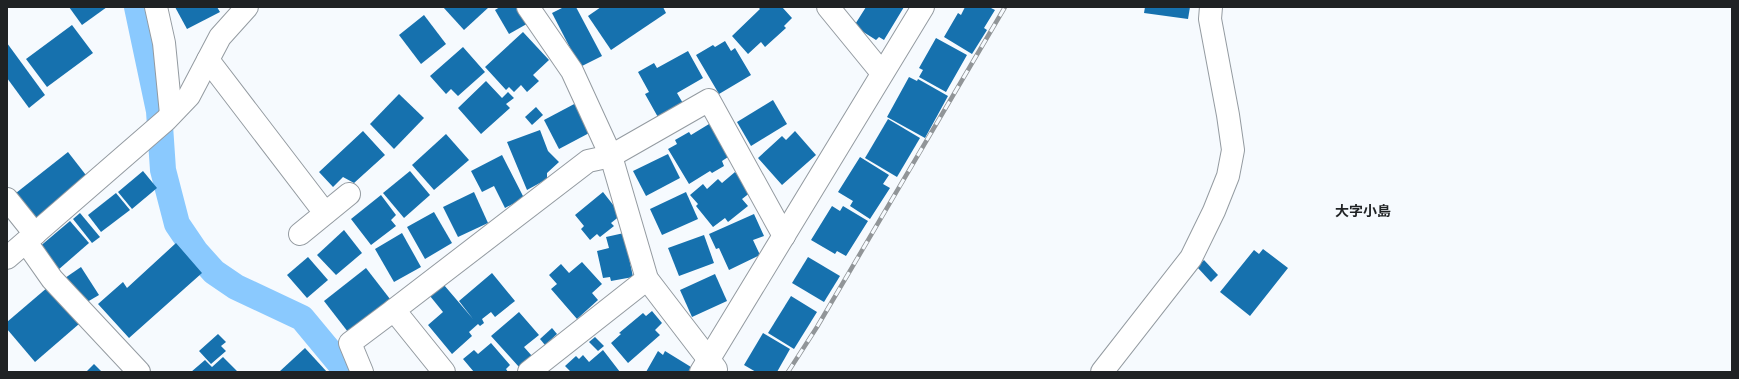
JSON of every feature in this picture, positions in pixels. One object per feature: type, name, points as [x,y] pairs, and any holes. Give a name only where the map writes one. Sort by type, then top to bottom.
[{"type":"street","points":[[156,7],[164,43],[164,122]]},
{"type":"street","points":[[7,258],[164,122],[189,96],[220,37],[247,7]]},
{"type":"street","points":[[528,7],[572,71],[611,156],[647,279],[709,368],[784,236],[923,7]]},
{"type":"street","points":[[828,7],[882,73]]},
{"type":"street","points":[[1102,372],[1191,258],[1214,211],[1228,176],[1233,150],[1210,19],[1211,7]]},
{"type":"street","points":[[208,60],[325,213]]},
{"type":"street","points":[[362,372],[350,343],[588,161],[611,156],[709,100],[784,236]]},
{"type":"street","points":[[300,234],[349,194]]},
{"type":"street","points":[[7,199],[52,279],[138,372]]},
{"type":"street","points":[[529,372],[647,279]]},
{"type":"street","points":[[394,310],[444,372]]},
{"type":"building","points":[[69,7],[107,7],[82,25]]},
{"type":"building","points":[[175,7],[217,7],[220,12],[187,29]]},
{"type":"building","points":[[443,7],[489,7],[464,30]]},
{"type":"building","points":[[500,7],[524,7],[532,21],[509,34],[495,10]]},
{"type":"building","points":[[564,7],[576,7],[602,56],[580,67],[552,13]]},
{"type":"building","points":[[601,7],[663,7],[666,13],[611,50],[588,16]]},
{"type":"building","points":[[758,7],[782,7],[792,18],[784,26],[786,28],[765,47],[761,42],[748,54],[732,36],[760,9]]},
{"type":"building","points":[[866,7],[904,7],[884,40],[879,37],[876,40],[854,26]]},
{"type":"building","points":[[965,7],[989,7],[995,10],[984,28],[987,30],[972,54],[944,37],[958,13],[961,15]]},
{"type":"building","points":[[1145,7],[1190,7],[1188,19],[1144,13]]},
{"type":"building","points":[[424,15],[446,44],[421,64],[399,35]]},
{"type":"building","points":[[72,25],[93,53],[47,87],[26,59]]},
{"type":"building","points":[[523,32],[549,60],[533,75],[539,81],[527,92],[521,85],[514,92],[509,87],[506,90],[485,67]]},
{"type":"building","points":[[936,38],[967,55],[946,92],[919,77],[923,70],[919,68]]},
{"type":"building","points":[[725,41],[731,51],[735,48],[751,75],[719,94],[696,55],[713,45],[715,47]]},
{"type":"building","points":[[7,43],[45,95],[29,108],[7,78]]},
{"type":"building","points":[[463,47],[485,72],[458,96],[451,89],[446,94],[430,76]]},
{"type":"building","points":[[688,51],[703,78],[677,93],[684,105],[659,119],[645,94],[649,92],[638,72],[654,63],[657,68]]},
{"type":"building","points":[[909,77],[917,81],[918,79],[948,96],[925,138],[887,117]]},
{"type":"building","points":[[486,81],[502,98],[508,92],[514,98],[506,104],[510,108],[481,134],[458,108]]},
{"type":"building","points":[[399,94],[424,118],[394,149],[370,124]]},
{"type":"building","points":[[773,100],[787,124],[751,146],[737,122]]},
{"type":"building","points":[[578,102],[593,131],[559,149],[544,120]]},
{"type":"building","points":[[536,107],[543,115],[532,125],[525,117]]},
{"type":"building","points":[[888,119],[920,138],[897,177],[865,158]]},
{"type":"building","points":[[714,121],[731,155],[722,161],[724,166],[712,173],[710,171],[689,184],[668,149],[677,144],[675,140],[689,132],[691,135]]},
{"type":"building","points":[[540,130],[548,151],[559,162],[547,173],[547,179],[527,190],[507,142]]},
{"type":"building","points":[[363,131],[385,155],[354,183],[343,177],[333,187],[319,172]]},
{"type":"building","points":[[795,131],[816,155],[782,185],[758,158],[782,136],[786,140]]},
{"type":"building","points":[[446,134],[469,160],[434,190],[412,165]]},
{"type":"building","points":[[68,152],[89,179],[37,220],[16,193]]},
{"type":"building","points":[[668,154],[680,178],[646,196],[633,171]]},
{"type":"building","points":[[502,155],[524,198],[505,208],[494,186],[482,192],[471,171]]},
{"type":"building","points":[[860,157],[889,175],[883,184],[890,188],[870,219],[850,206],[853,201],[838,192]]},
{"type":"building","points":[[143,171],[157,188],[132,209],[118,192]]},
{"type":"building","points":[[410,171],[430,195],[404,218],[383,193]]},
{"type":"building","points":[[735,172],[751,192],[742,199],[748,206],[728,222],[725,218],[713,227],[696,206],[698,204],[690,195],[703,184],[707,189],[718,179],[722,183]]},
{"type":"building","points":[[474,192],[488,223],[458,237],[443,207]]},
{"type":"building","points":[[603,192],[621,215],[611,223],[614,226],[600,237],[597,234],[590,240],[581,229],[584,226],[575,215]]},
{"type":"building","points":[[686,192],[698,219],[662,235],[650,209]]},
{"type":"building","points":[[116,193],[130,210],[101,232],[88,215]]},
{"type":"building","points":[[381,195],[396,215],[391,220],[396,226],[371,245],[351,219]]},
{"type":"building","points":[[832,206],[840,211],[843,206],[868,221],[846,256],[837,251],[835,254],[811,240]]},
{"type":"building","points":[[434,212],[452,243],[425,259],[407,227]]},
{"type":"building","points":[[80,213],[100,237],[92,243],[73,219]]},
{"type":"building","points":[[754,214],[764,236],[753,240],[760,255],[729,270],[719,248],[716,249],[709,234]]},
{"type":"building","points":[[70,221],[89,243],[58,270],[38,248]]},
{"type":"building","points":[[344,230],[362,253],[336,275],[317,255]]},
{"type":"building","points":[[402,233],[421,267],[394,282],[375,249]]},
{"type":"building","points":[[624,233],[633,277],[611,281],[610,277],[603,278],[597,251],[609,248],[606,237]]},
{"type":"building","points":[[704,235],[714,263],[679,276],[668,248]]},
{"type":"building","points":[[176,243],[202,273],[129,338],[98,304],[123,282],[127,288]]},
{"type":"building","points":[[1263,249],[1288,268],[1250,316],[1220,292],[1254,250],[1259,254]]},
{"type":"building","points":[[308,257],[328,280],[307,298],[287,275]]},
{"type":"building","points":[[808,257],[840,276],[824,302],[792,283]]},
{"type":"building","points":[[1204,260],[1218,275],[1211,282],[1197,267]]},
{"type":"building","points":[[582,262],[602,284],[592,293],[598,300],[577,319],[551,289],[557,284],[549,275],[561,264],[569,273]]},
{"type":"building","points":[[81,267],[99,295],[82,305],[65,278]]},
{"type":"building","points":[[366,268],[390,299],[348,332],[324,301]]},
{"type":"building","points":[[492,273],[515,301],[495,317],[491,312],[482,319],[484,323],[480,326],[478,324],[469,332],[472,336],[452,354],[428,325],[443,312],[430,296],[444,285],[473,319],[459,301]]},
{"type":"building","points":[[715,274],[727,301],[692,317],[680,290]]},
{"type":"building","points":[[48,287],[79,324],[35,362],[7,329],[7,322]]},
{"type":"building","points":[[791,296],[817,312],[794,349],[768,333]]},
{"type":"building","points":[[652,311],[662,323],[655,330],[660,335],[628,363],[611,343],[621,334],[619,333],[643,313],[646,316]]},
{"type":"building","points":[[519,312],[539,335],[524,347],[532,356],[519,367],[491,336]]},
{"type":"building","points":[[552,328],[557,334],[545,345],[540,339]]},
{"type":"building","points":[[763,333],[790,349],[777,372],[756,372],[744,365]]},
{"type":"building","points":[[218,334],[226,342],[221,346],[226,351],[211,364],[199,351]]},
{"type":"building","points":[[595,337],[604,346],[598,351],[589,342]]},
{"type":"building","points":[[491,343],[510,365],[506,369],[508,372],[474,372],[463,359],[474,350],[478,354]]},
{"type":"building","points":[[305,348],[327,372],[279,372]]},
{"type":"building","points":[[603,350],[620,372],[571,372],[565,366],[576,356],[579,359],[583,355],[589,362]]},
{"type":"building","points":[[658,351],[663,355],[665,351],[691,367],[688,372],[646,372]]},
{"type":"building","points":[[223,357],[238,372],[191,372],[205,360],[212,367]]},
{"type":"building","points":[[94,364],[102,372],[86,372]]},
{"type":"waterway","points":[[137,7],[159,111],[163,170],[177,224],[196,252],[214,272],[236,287],[302,318],[346,371]]},
{"type":"railway","points":[[788,372],[817,327],[1005,7]]},
{"type":"district","name":"大字小島","points":[[1363,211]]}]
